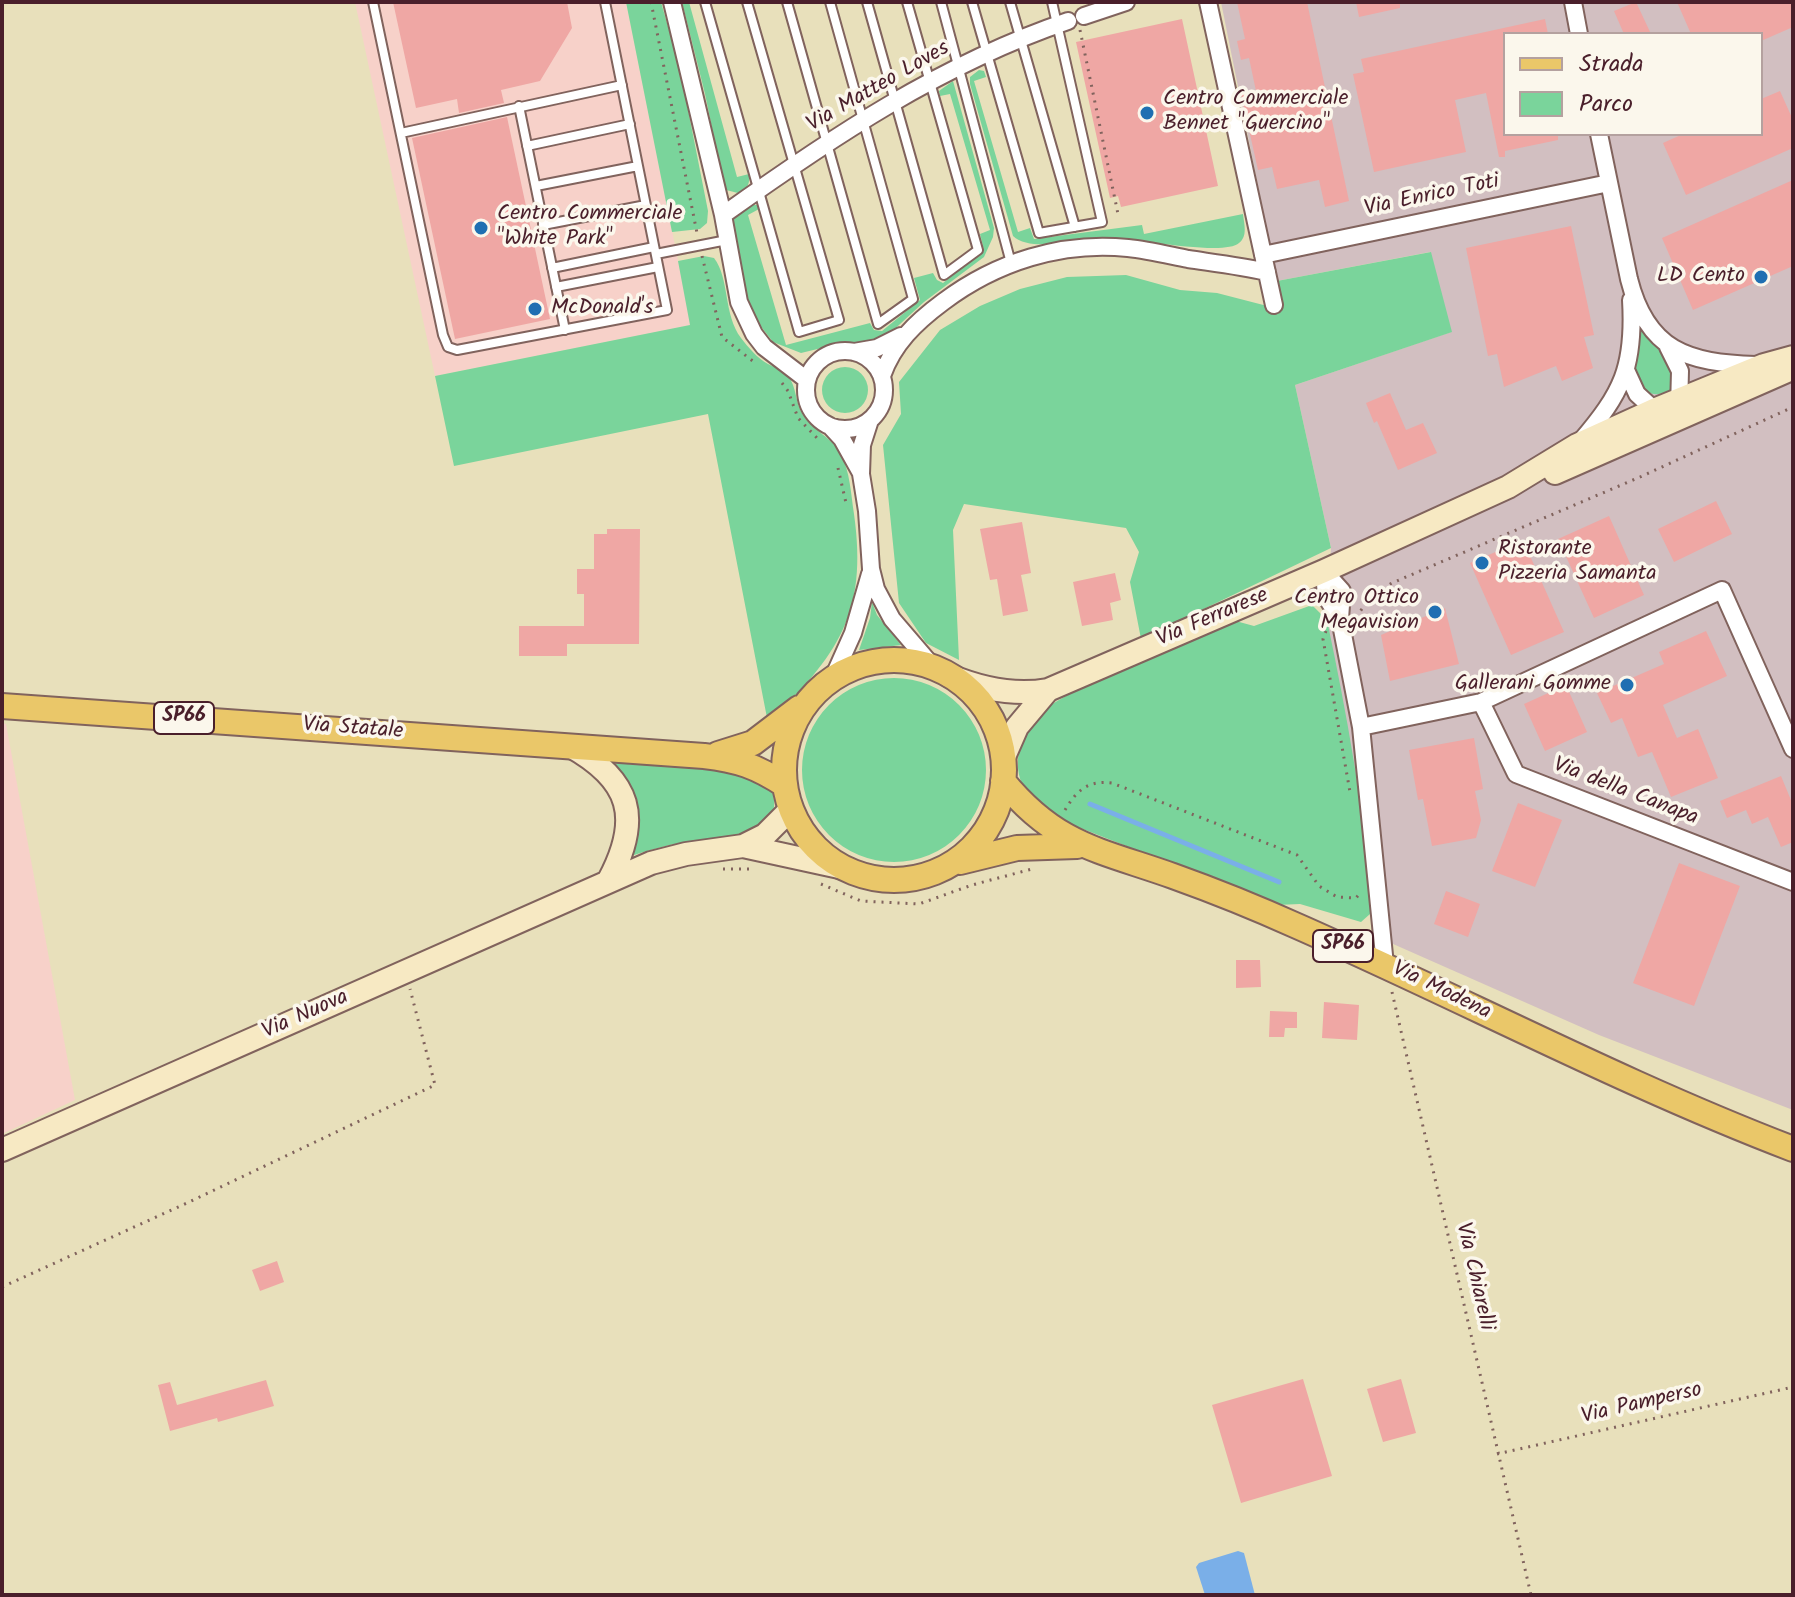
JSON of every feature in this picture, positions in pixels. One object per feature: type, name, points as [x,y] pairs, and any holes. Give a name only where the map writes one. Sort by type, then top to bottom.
[{"type":"main road","name":"Via Ferrarese","points":[[1508,487],[1532,483],[1664,415],[1681,398],[1764,365],[1793,357]]},
{"type":"main road","name":"Via Ferrarese","points":[[941,671],[982,688],[1033,693],[1048,690],[1324,571],[1508,487],[1577,445],[1793,367]]},
{"type":"main road","name":"Via Modena","points":[[941,671],[917,663],[889,660],[851,668],[807,702],[790,733],[785,751],[785,785],[791,809],[820,852],[844,868],[873,878],[910,879],[1050,838],[1084,847],[1222,895],[1385,965],[1696,1111],[1793,1149]]},
{"type":"main road","points":[[941,671],[969,691],[987,712],[1000,743],[1003,770],[1050,838]]},
{"type":"main road","name":"Via Ferrarese","points":[[1003,770],[1017,727],[1048,690]]},
{"type":"main road","name":"Via Statale","points":[[704,756],[736,750],[753,743],[807,702]]},
{"type":"main road","name":"Via Statale","points":[[2,706],[704,756],[758,767],[785,785]]},
{"type":"main road","points":[[569,746],[590,757],[610,774],[627,804],[623,850],[609,880]]},
{"type":"main road","name":"Via Modena","points":[[948,866],[963,856],[983,834],[998,806],[1003,770]]},
{"type":"main road","name":"Via Nuova","points":[[2,1150],[534,916],[609,880],[674,856],[743,846],[765,835],[791,809]]},
{"type":"main road","name":"Via Nuova","points":[[743,846],[844,868]]},
{"type":"street","points":[[672,2],[723,215],[739,302],[754,334],[764,347],[807,380]]},
{"type":"street","name":"Via Matteo Loves","points":[[723,215],[863,119],[959,66],[1126,2]]},
{"type":"street","points":[[1208,2],[1274,305]]},
{"type":"street","points":[[1573,2],[1579,32]]},
{"type":"street","points":[[1599,136],[1629,279],[1638,308],[1651,328],[1678,352],[1704,362],[1764,365]]},
{"type":"street","name":"Via Enrico Toti","points":[[1262,247],[1609,183]]},
{"type":"street","points":[[882,376],[892,352],[910,331],[955,293],[1011,263],[1092,246],[1127,248],[1267,272]]},
{"type":"street","points":[[1225,263],[1262,247]]},
{"type":"street","points":[[1577,445],[1608,409],[1626,370],[1632,324],[1629,279]]},
{"type":"street","points":[[776,355],[820,360],[842,351],[877,348],[910,331]]},
{"type":"street","points":[[1664,341],[1680,371],[1681,398]]},
{"type":"street","points":[[854,352],[876,365],[884,386],[881,405],[870,420],[862,445],[861,474],[876,589],[892,619],[941,671]]},
{"type":"street","points":[[820,360],[807,380],[808,402],[813,412],[842,439],[861,474]]},
{"type":"street","points":[[1626,370],[1637,394],[1664,415]]},
{"type":"street","points":[[830,426],[851,429],[870,420]]},
{"type":"street","points":[[832,680],[853,633],[871,569]]},
{"type":"street","points":[[1324,571],[1342,591],[1342,622],[1361,727],[1385,965]]},
{"type":"street","points":[[1361,727],[1481,702],[1722,590],[1793,749]]},
{"type":"street","name":"Via della Canapa","points":[[1481,702],[1516,774],[1793,882]]},
{"type":"lane","points":[[373,2],[443,335],[448,347],[465,349],[667,310],[605,2]]},
{"type":"lane","points":[[705,2],[799,332],[839,320],[747,2]]},
{"type":"lane","points":[[787,2],[878,324],[913,299],[830,2]]},
{"type":"lane","points":[[867,2],[944,275],[978,250],[907,2]]},
{"type":"lane","points":[[941,2],[1011,263]]},
{"type":"lane","points":[[972,2],[1039,233],[1102,222],[1079,18],[1052,2]]},
{"type":"lane","points":[[1010,2],[1075,227]]},
{"type":"lane","points":[[401,133],[622,85]]},
{"type":"lane","points":[[519,106],[565,330]]},
{"type":"lane","points":[[527,146],[630,124]]},
{"type":"lane","points":[[536,186],[638,166]]},
{"type":"lane","points":[[543,225],[646,205]]},
{"type":"lane","points":[[552,268],[728,240]]},
{"type":"lane","points":[[556,287],[658,267]]},
{"type":"path","points":[[1079,18],[1118,214]]},
{"type":"path","points":[[1350,794],[1323,639],[1373,594],[1793,407]]},
{"type":"path","points":[[817,883],[861,901],[919,904],[972,885],[1029,871],[1080,788],[1090,783],[1112,783],[1297,855],[1319,886],[1337,897],[1356,898],[1366,887]]},
{"type":"path","points":[[714,870],[757,869]]},
{"type":"path","name":"Via Chiarelli","points":[[1385,965],[1531,1595]]},
{"type":"path","points":[[2,1287],[201,1197],[435,1085],[410,985]]},
{"type":"path","name":"Via Pamperso","points":[[1497,1454],[1793,1387]]},
{"type":"shaded area","points":[[355,2],[626,2],[691,325],[435,376]]},
{"type":"shaded area","points":[[1221,2],[1793,2],[1793,1110],[1599,1035],[1375,936],[1327,620],[1331,548],[1295,385],[1451,332],[1430,252],[1277,281]]},
{"type":"shaded area","points":[[2,723],[6,724],[75,1100],[2,1134]]},
{"type":"green space","points":[[626,2],[661,2],[680,69],[708,211],[707,223],[700,229],[672,232]]},
{"type":"green space","points":[[682,2],[689,2],[737,177],[749,174],[748,186],[738,193],[726,190],[723,182]]},
{"type":"green space","points":[[979,70],[984,71],[986,77],[974,81],[1018,232],[1030,228],[1034,239],[1142,225],[1144,234],[1243,214],[1244,237],[1230,247],[1215,248],[1104,238],[1031,244],[1013,236],[970,84],[970,77]]},
{"type":"green space","points":[[953,81],[994,228],[984,257],[924,302],[887,336],[864,344],[834,345],[801,353],[773,342],[748,305],[731,218],[750,205],[757,205],[759,209],[748,215],[786,345],[870,323],[874,330],[882,331],[920,300],[914,278],[933,273],[943,283],[984,250],[980,234],[990,230],[950,94],[940,96],[939,91]]},
{"type":"green space","points":[[1431,252],[1452,332],[1295,385],[1331,548],[1141,639],[1130,582],[1139,552],[1126,528],[964,504],[953,530],[959,660],[926,643],[899,603],[883,445],[901,414],[899,382],[940,330],[980,306],[1020,289],[1067,277],[1126,275],[1180,290],[1217,293],[1275,308],[1277,281]]},
{"type":"green space","points":[[704,256],[714,258],[719,266],[735,329],[761,359],[788,376],[803,415],[841,454],[851,491],[857,549],[851,606],[830,653],[813,676],[768,723],[708,414],[454,466],[435,376],[690,325],[678,261]]},
{"type":"green space","points":[[1640,328],[1675,364],[1677,385],[1671,390],[1651,394],[1638,381],[1636,362]]},
{"type":"green space","points":[[845,367],[861,374],[868,390],[861,406],[845,413],[829,406],[822,390],[829,374]]},
{"type":"green space","points":[[872,602],[877,615],[901,645],[859,650]]},
{"type":"green space","points":[[1312,605],[1327,620],[1360,798],[1372,905],[1370,914],[1361,922],[1300,904],[1277,905],[1070,824],[1029,796],[1019,774],[1019,751],[1028,729],[1043,711],[1080,688],[1232,620],[1254,626]]},
{"type":"green space","points":[[894,678],[929,685],[959,705],[979,735],[986,770],[979,805],[959,835],[929,855],[894,862],[859,855],[829,835],[809,805],[802,770],[809,735],[829,705],[859,685]]},
{"type":"green space","points":[[611,763],[743,771],[769,784],[774,802],[772,815],[749,831],[631,856],[637,828],[635,806]]},
{"type":"water","points":[[1238,1551],[1244,1553],[1255,1595],[1205,1595],[1196,1567],[1199,1563]]},
{"type":"building","points":[[393,2],[567,2],[572,28],[540,81],[501,90],[504,103],[459,113],[457,99],[416,108]]},
{"type":"building","points":[[1237,2],[1307,2],[1349,201],[1325,207],[1319,180],[1277,189],[1272,167],[1258,170],[1241,94],[1256,91],[1249,58],[1241,60],[1237,41],[1245,39]]},
{"type":"building","points":[[1356,2],[1400,2],[1400,8],[1359,17]]},
{"type":"building","points":[[1636,2],[1650,32],[1623,32],[1614,11]]},
{"type":"building","points":[[1677,2],[1793,2],[1793,27],[1763,40],[1763,32],[1690,32]]},
{"type":"building","name":"Centro Commerciale Bennet \"Guercino\"","points":[[1182,19],[1218,186],[1121,207],[1118,196],[1110,198],[1076,42]]},
{"type":"building","points":[[1545,19],[1548,32],[1503,32],[1503,136],[1558,136],[1558,140],[1505,151],[1505,157],[1499,157],[1486,93],[1455,100],[1466,152],[1374,172],[1353,74],[1364,72],[1361,59]]},
{"type":"building","points":[[1780,91],[1793,120],[1793,148],[1686,195],[1663,143],[1679,136],[1763,136],[1763,98]]},
{"type":"building","points":[[507,117],[550,319],[455,339],[412,138]]},
{"type":"building","points":[[1793,180],[1793,266],[1693,310],[1662,238]]},
{"type":"building","points":[[1571,226],[1594,335],[1584,337],[1593,368],[1562,381],[1556,366],[1504,387],[1497,354],[1488,356],[1466,248]]},
{"type":"building","points":[[1390,393],[1406,430],[1423,423],[1437,453],[1398,470],[1366,403]]},
{"type":"building","points":[[1716,501],[1732,534],[1674,562],[1658,529]]},
{"type":"building","points":[[1609,516],[1644,595],[1594,618],[1558,539]]},
{"type":"building","points":[[1022,522],[1031,573],[1021,575],[1028,611],[1003,616],[997,579],[990,580],[980,529]]},
{"type":"building","points":[[607,529],[640,529],[639,644],[567,644],[567,656],[519,656],[519,626],[584,626],[584,594],[577,594],[577,569],[594,569],[594,534],[607,534]]},
{"type":"building","points":[[1523,540],[1564,632],[1511,655],[1470,563]]},
{"type":"building","points":[[1115,573],[1121,600],[1110,603],[1113,620],[1082,626],[1073,582]]},
{"type":"building","points":[[1445,608],[1459,664],[1390,681],[1381,635]]},
{"type":"building","points":[[1706,631],[1727,676],[1663,705],[1677,738],[1698,729],[1718,778],[1671,797],[1652,752],[1638,757],[1622,718],[1611,723],[1597,693],[1664,664],[1659,652]]},
{"type":"building","points":[[1566,685],[1587,732],[1545,751],[1524,704]]},
{"type":"building","points":[[1474,738],[1483,789],[1475,791],[1481,820],[1476,838],[1432,846],[1423,799],[1418,800],[1409,750]]},
{"type":"building","points":[[1781,776],[1793,805],[1793,842],[1781,847],[1768,817],[1752,824],[1746,810],[1727,818],[1720,801]]},
{"type":"building","points":[[1518,803],[1562,820],[1535,887],[1492,871]]},
{"type":"building","points":[[1679,863],[1740,886],[1694,1006],[1633,983]]},
{"type":"building","points":[[1446,891],[1480,904],[1468,937],[1434,924]]},
{"type":"building","points":[[1236,960],[1260,960],[1261,987],[1236,988]]},
{"type":"building","points":[[1324,1002],[1359,1005],[1357,1040],[1322,1038]]},
{"type":"building","points":[[1270,1011],[1297,1012],[1297,1028],[1285,1028],[1284,1037],[1269,1037]]},
{"type":"building","points":[[277,1261],[284,1282],[260,1291],[252,1270]]},
{"type":"building","points":[[1303,1379],[1332,1476],[1241,1503],[1212,1405]]},
{"type":"building","points":[[1401,1379],[1416,1433],[1383,1442],[1367,1389]]},
{"type":"building","points":[[266,1380],[274,1406],[218,1422],[217,1418],[170,1431],[158,1385],[170,1382],[177,1405]]},
{"type":"waterway","points":[[1090,804],[1279,882]]},
{"type":"place","name":"Centro Commerciale Bennet \"Guercino\"","points":[[1147,113]]},
{"type":"place","name":"Centro Commerciale \"White Park\"","points":[[481,228]]},
{"type":"place","name":"LD Cento","points":[[1761,277]]},
{"type":"place","name":"McDonald's","points":[[535,309]]},
{"type":"place","name":"Ristorante Pizzeria Samanta","points":[[1482,563]]},
{"type":"place","name":"Centro Ottico Megavision","points":[[1435,612]]},
{"type":"place","name":"Gallerani Gomme","points":[[1627,685]]}]
